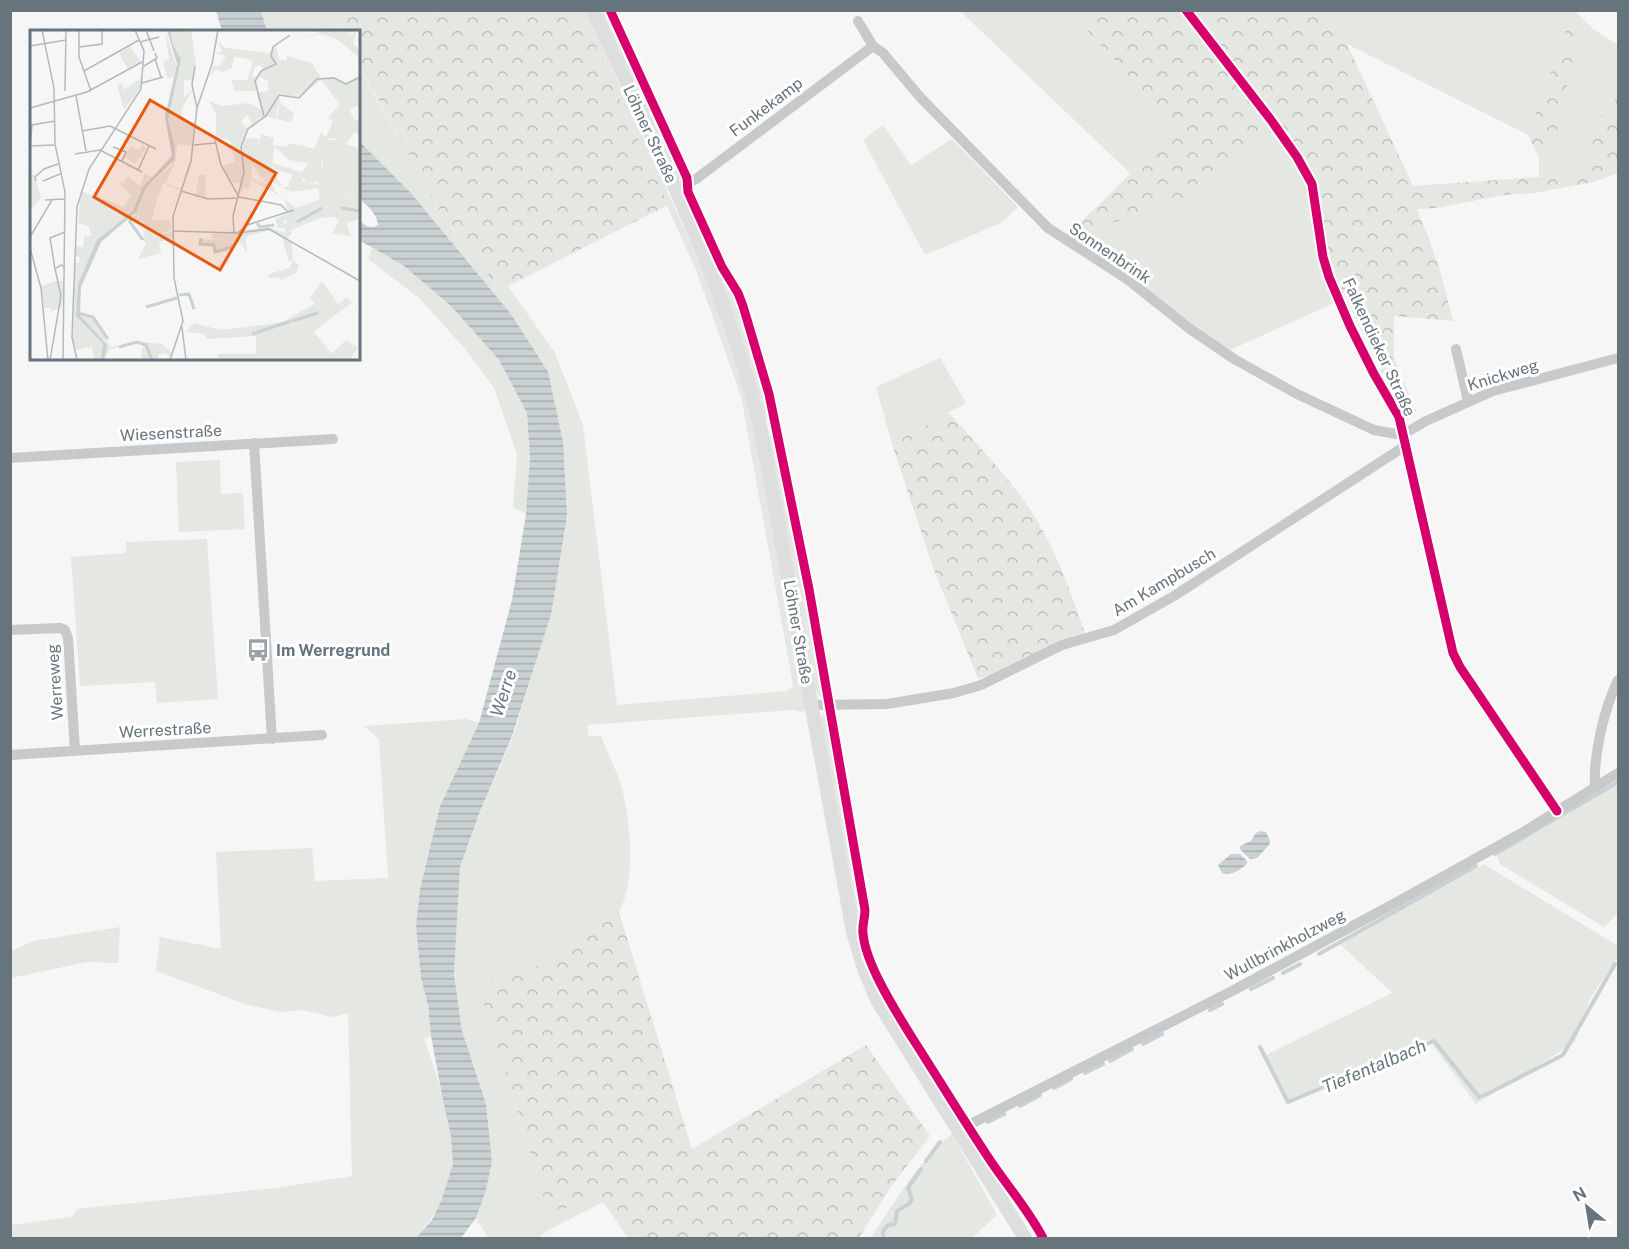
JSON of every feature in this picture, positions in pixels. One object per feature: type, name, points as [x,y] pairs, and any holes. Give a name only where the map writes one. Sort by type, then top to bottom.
[{"type":"main road","name":"Löhner Straße","points":[[593,10],[709,267],[741,354],[753,397],[853,932],[862,966],[884,1013],[959,1130],[1024,1239]]},
{"type":"street","name":"Falkendieker Straße","points":[[1186,10],[1271,120],[1306,170],[1312,183],[1323,257],[1329,277],[1350,326],[1399,417],[1453,653],[1460,668],[1557,811]]},
{"type":"street","name":"Sonnenbrink","points":[[858,21],[873,46],[883,53],[920,97],[1048,228],[1127,279],[1190,329],[1234,359],[1297,394],[1374,430],[1403,440]]},
{"type":"street","name":"Funkekamp","points":[[675,190],[696,179],[873,46]]},
{"type":"street","points":[[1456,349],[1468,401]]},
{"type":"street","name":"Knickweg","points":[[1403,440],[1468,401],[1514,384],[1618,358]]},
{"type":"street","name":"Wiesenstraße","points":[[10,458],[333,439]]},
{"type":"street","name":"Am Kampbusch","points":[[811,705],[886,705],[954,693],[989,682],[1062,645],[1114,630],[1174,596],[1403,440]]},
{"type":"street","points":[[254,444],[272,739]]},
{"type":"street","name":"Werreweg","points":[[10,630],[60,628],[65,630],[68,638],[75,751]]},
{"type":"street","points":[[1595,788],[1594,772],[1606,714],[1618,680]]},
{"type":"street","name":"Werrestraße","points":[[10,755],[322,735]]},
{"type":"street","name":"Wullbrinkholzweg","points":[[959,1130],[1234,990],[1399,901],[1557,811],[1618,773]]},
{"type":"green space","points":[[430,10],[432,13],[447,10],[580,11],[668,205],[508,286],[494,283],[441,213],[360,67],[360,30],[339,30],[328,11]]},
{"type":"green space","points":[[261,11],[328,11],[339,30],[267,30]]},
{"type":"green space","points":[[580,11],[586,11],[703,270],[742,377],[806,710],[587,725],[589,736],[601,736],[624,797],[630,856],[628,887],[619,912],[555,960],[477,985],[545,1201],[603,1202],[538,1238],[488,1238],[476,1218],[486,1190],[492,1162],[486,1104],[462,1031],[454,974],[460,867],[479,815],[513,736],[551,615],[567,516],[511,314],[410,192],[360,142],[360,69],[441,213],[494,283],[508,286],[555,353],[583,425],[617,705],[787,691],[793,685],[741,396],[697,273]]},
{"type":"green space","points":[[599,11],[608,11],[685,180],[677,178]]},
{"type":"green space","points":[[960,11],[1069,11],[1174,125],[1131,174]]},
{"type":"green space","points":[[1069,11],[1333,11],[1413,186],[1539,177],[1589,169],[1594,134],[1606,106],[1618,98],[1618,173],[1594,182],[1534,193],[1504,195],[1436,208],[1417,209],[1439,266],[1453,321],[1394,316],[1394,358],[1416,411],[1403,416],[1335,276],[1323,235],[1317,182],[1277,118],[1209,191],[1069,237],[1066,234],[1122,182],[1174,125]]},
{"type":"green space","points":[[1333,11],[1575,11],[1593,29],[1618,45],[1618,98],[1606,106],[1594,134],[1590,169],[1539,177],[1539,158],[1549,153],[1554,144],[1568,24],[1528,135],[1347,44]]},
{"type":"green space","points":[[1568,24],[1580,27],[1554,144],[1549,153],[1539,158],[1528,135]]},
{"type":"green space","points":[[1276,117],[1317,182],[1323,235],[1335,276],[1345,298],[1228,351],[1069,237],[1209,191]]},
{"type":"green space","points":[[883,125],[911,165],[952,139],[1018,207],[1001,223],[925,255],[863,140]]},
{"type":"green space","points":[[686,194],[721,272],[735,294],[753,344],[773,421],[764,419],[743,342]]},
{"type":"green space","points":[[372,248],[404,266],[451,306],[499,360],[527,413],[530,457],[526,514],[513,507],[517,454],[494,388],[467,351],[420,299],[368,259]]},
{"type":"green space","points":[[940,358],[966,403],[892,444],[876,387]]},
{"type":"green space","points":[[949,413],[998,468],[1041,527],[1060,566],[1085,633],[1004,670],[978,679],[932,565],[892,444]]},
{"type":"green space","points":[[775,430],[825,699],[820,697],[816,691],[768,438]]},
{"type":"green space","points":[[220,460],[221,494],[243,493],[245,529],[179,532],[176,462]]},
{"type":"green space","points":[[207,539],[218,699],[157,703],[155,682],[80,686],[71,557],[126,553],[126,542]]},
{"type":"green space","points":[[825,712],[862,921],[857,920],[820,718]]},
{"type":"green space","points":[[466,719],[479,723],[440,806],[420,889],[416,926],[421,978],[428,1005],[431,1036],[425,1039],[449,1120],[454,1152],[453,1165],[444,1195],[429,1222],[416,1238],[11,1238],[10,1225],[72,1217],[77,1209],[276,1188],[352,1176],[348,1013],[333,1017],[302,1010],[281,1012],[248,1005],[156,971],[160,937],[221,949],[216,852],[312,848],[315,881],[388,878],[379,739],[364,726]]},
{"type":"green space","points":[[1618,784],[1618,913],[1604,927],[1500,864],[1497,855]]},
{"type":"green space","points":[[1484,864],[1618,946],[1618,957],[1590,999],[1575,1042],[1476,1104],[1429,1040],[1290,1101],[1266,1055],[1392,993],[1340,944]]},
{"type":"green space","points":[[619,912],[692,1149],[866,1045],[930,1136],[893,1184],[859,1238],[640,1238],[628,1221],[619,1225],[603,1202],[548,1211],[477,985],[555,960]]},
{"type":"green space","points":[[120,927],[118,963],[87,962],[11,978],[11,951],[33,941]]},
{"type":"green space","points":[[952,1134],[997,1215],[972,1238],[870,1238],[918,1169]]},
{"type":"green space","points":[[628,1221],[640,1238],[628,1238],[619,1225]]},
{"type":"water","points":[[216,11],[261,11],[267,30],[222,30]]},
{"type":"water","name":"Werre","points":[[360,142],[410,192],[511,314],[548,372],[563,442],[567,516],[551,615],[512,736],[479,814],[460,867],[454,974],[462,1031],[486,1104],[492,1162],[486,1190],[476,1218],[461,1238],[416,1238],[432,1220],[442,1199],[453,1164],[451,1136],[431,1036],[428,1005],[421,978],[416,926],[420,889],[440,806],[479,723],[512,600],[526,514],[530,457],[527,413],[499,360],[451,306],[404,266],[360,241],[360,220],[368,226],[378,225],[372,210],[360,201]]},
{"type":"water","points":[[1260,831],[1266,832],[1270,841],[1269,845],[1257,858],[1250,859],[1240,849],[1240,846],[1251,841]]},
{"type":"water","points":[[1231,854],[1240,854],[1247,864],[1232,873],[1222,873],[1218,865]]},
{"type":"waterway","name":"Tiefentalbach","points":[[1495,854],[1618,782]]},
{"type":"waterway","name":"Tiefentalbach","points":[[1319,954],[1476,866]]},
{"type":"waterway","name":"Tiefentalbach","points":[[1283,973],[1300,964]]},
{"type":"waterway","name":"Tiefentalbach","points":[[1260,1047],[1288,1102],[1434,1041],[1479,1097],[1563,1055],[1615,964]]},
{"type":"waterway","name":"Tiefentalbach","points":[[1251,989],[1273,978]]},
{"type":"waterway","name":"Tiefentalbach","points":[[1210,1010],[1222,1004]]},
{"type":"waterway","name":"Tiefentalbach","points":[[1143,1044],[1162,1034]]},
{"type":"waterway","name":"Tiefentalbach","points":[[1110,1061],[1132,1049]]},
{"type":"waterway","name":"Tiefentalbach","points":[[1085,1073],[1103,1064]]},
{"type":"waterway","name":"Tiefentalbach","points":[[1054,1088],[1071,1079]]},
{"type":"waterway","name":"Tiefentalbach","points":[[1020,1106],[1040,1095]]},
{"type":"waterway","name":"Tiefentalbach","points":[[988,1122],[1004,1114]]},
{"type":"waterway","name":"Tiefentalbach","points":[[926,1161],[940,1142]]},
{"type":"waterway","name":"Tiefentalbach","points":[[883,1238],[883,1231],[888,1225],[895,1224],[897,1211],[909,1204],[912,1199],[908,1188],[921,1169]]},
{"type":"cycle path","points":[[610,10],[687,178],[688,192],[722,267],[738,293],[769,394],[809,589],[865,910],[863,933],[869,958],[882,986],[911,1036],[1043,1238]]},
{"type":"cycle path","points":[[1186,10],[1271,120],[1297,157],[1312,184],[1323,257],[1329,277],[1350,326],[1399,417],[1453,653],[1460,667],[1557,811]]},
{"type":"place","name":"Im Werregrund","points":[[258,650]]}]
